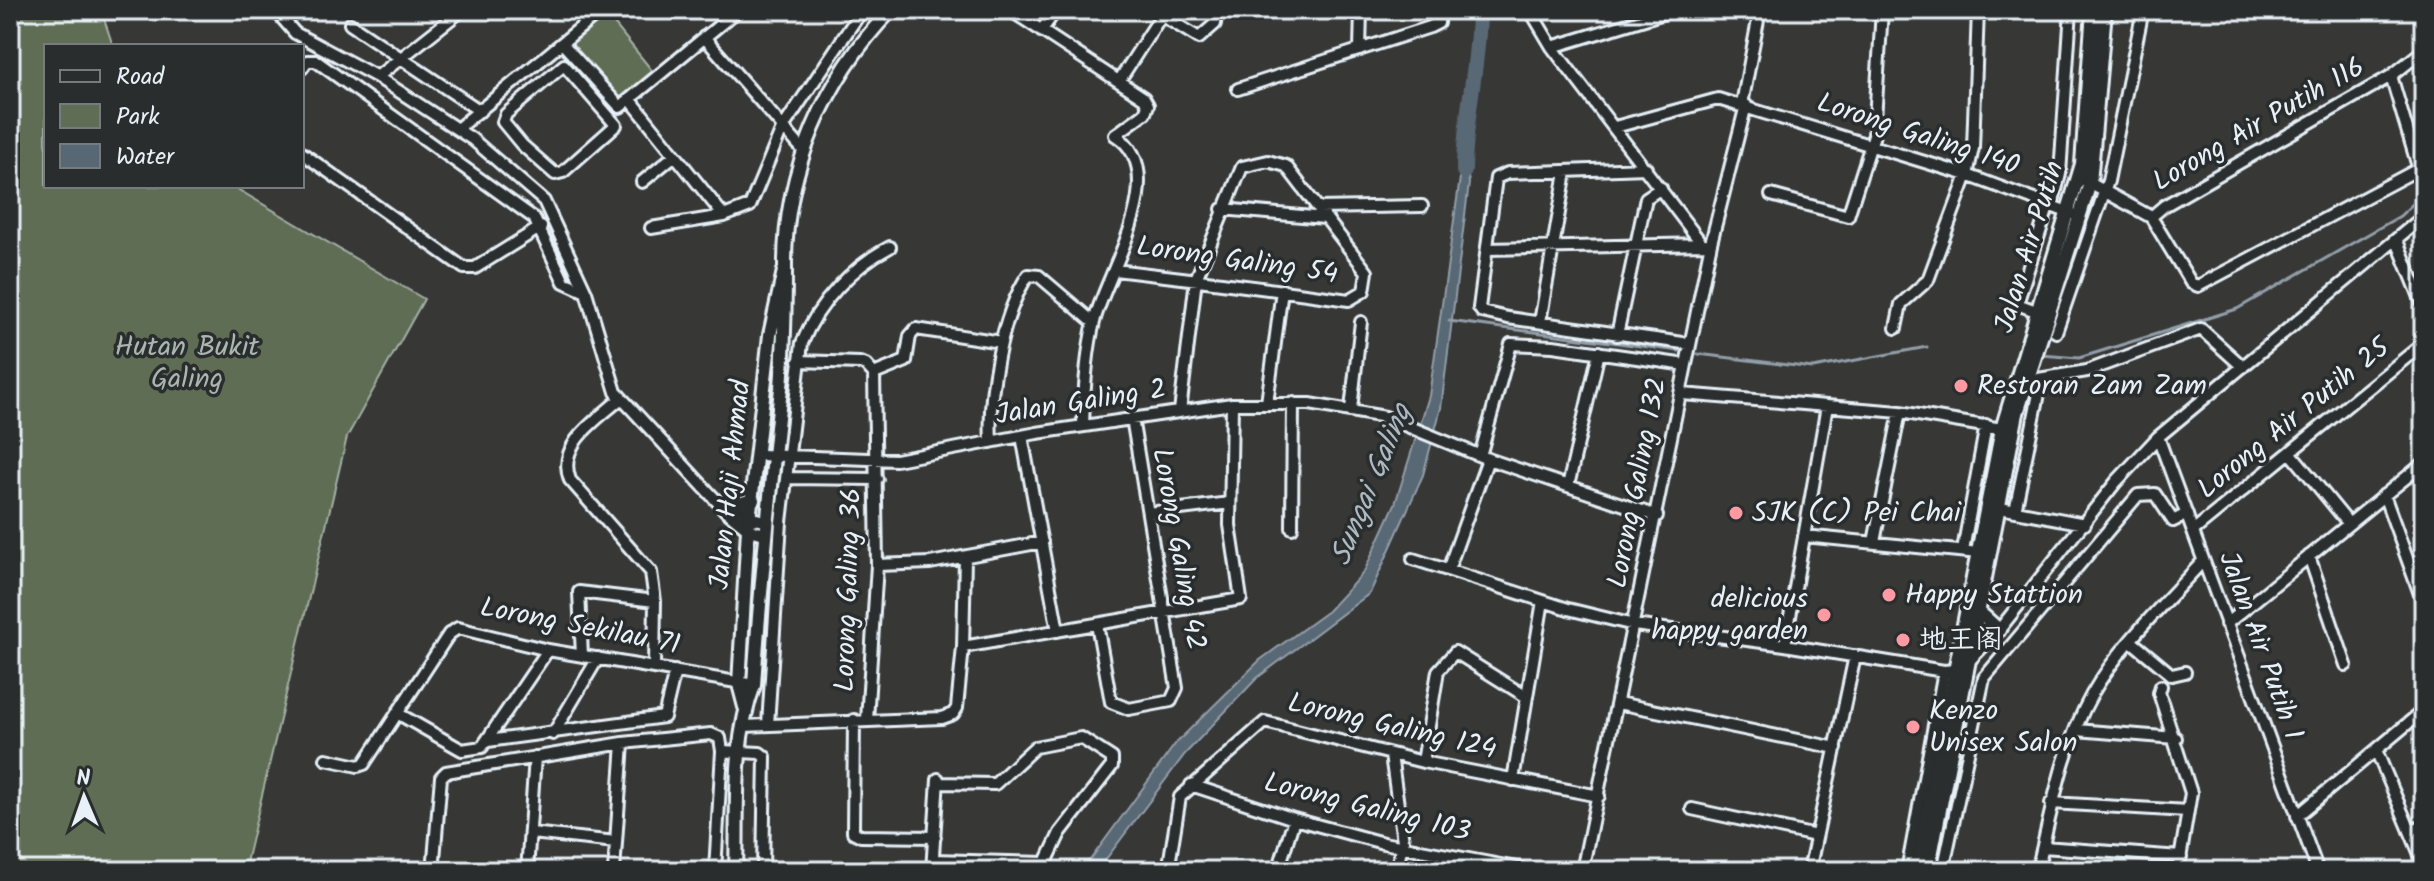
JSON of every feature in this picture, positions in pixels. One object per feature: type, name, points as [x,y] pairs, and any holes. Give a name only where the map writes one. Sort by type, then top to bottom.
[{"type":"street","points":[[275,10],[295,33],[377,77],[457,129],[521,178],[548,207],[586,292],[601,336],[611,383],[620,399],[749,524],[764,527]]},
{"type":"street","points":[[377,77],[462,10]]},
{"type":"street","points":[[457,129],[602,10]]},
{"type":"street","points":[[562,43],[620,107],[738,10]]},
{"type":"street","points":[[651,228],[724,216],[750,206],[782,129],[862,10]]},
{"type":"street","name":"Jalan Haji Ahmad","points":[[745,707],[754,685],[764,527],[785,337],[788,225],[803,150],[846,65],[891,10]]},
{"type":"street","points":[[1010,10],[1119,81],[1157,13],[1194,38],[1204,37],[1215,24],[1216,10]]},
{"type":"street","points":[[1041,31],[1056,10]]},
{"type":"street","points":[[1360,50],[1361,10]]},
{"type":"street","points":[[1238,89],[1438,23],[1439,10]]},
{"type":"street","points":[[1530,10],[1552,47],[1706,244]]},
{"type":"street","points":[[1552,47],[1674,10]]},
{"type":"street","name":"Lorong Galing 132","points":[[1582,871],[1682,394],[1706,244],[1744,105],[1760,10]]},
{"type":"street","points":[[1771,195],[1848,216],[1872,145],[1882,10]]},
{"type":"street","points":[[1896,328],[1901,304],[1928,280],[1967,175],[1973,139],[1978,10]]},
{"type":"street","points":[[2036,311],[2017,304],[2060,174],[2071,10]]},
{"type":"street","name":"Jalan Air Putih","points":[[2084,180],[2093,10]]},
{"type":"street","name":"Jalan Air Putih","points":[[1928,871],[2026,381],[2084,180],[2105,10]]},
{"type":"street","points":[[2056,332],[2105,191],[2143,10]]},
{"type":"street","points":[[350,24],[480,111]]},
{"type":"street","points":[[704,37],[803,150]]},
{"type":"street","points":[[2070,40],[2091,41]]},
{"type":"street","name":"Lorong Air Putih 116","points":[[2151,217],[2164,206],[2391,76],[2424,50]]},
{"type":"street","points":[[304,65],[307,61],[316,61],[534,218],[541,227],[564,282],[586,292]]},
{"type":"street","points":[[567,65],[616,125],[563,172],[555,174],[522,145],[503,122],[506,114],[544,82],[567,65]]},
{"type":"street","points":[[531,68],[544,82]]},
{"type":"street","points":[[2084,180],[2151,217],[2191,283],[2198,286],[2421,168],[2391,76]]},
{"type":"street","name":"Lorong Galing 54","points":[[1119,81],[1144,98],[1148,105],[1145,113],[1115,135],[1127,148],[1141,189],[1115,270],[1354,299],[1364,291],[1367,272],[1322,213]]},
{"type":"street","points":[[630,99],[724,216]]},
{"type":"street","name":"Lorong Galing 140","points":[[1615,127],[1711,99],[1744,105],[1967,175],[2073,214]]},
{"type":"street","points":[[408,125],[422,107]]},
{"type":"street","points":[[304,154],[464,268],[475,268],[541,227]]},
{"type":"street","points":[[642,182],[675,155]]},
{"type":"street","points":[[1180,411],[1196,279],[1222,209],[1242,167],[1268,161],[1286,166],[1322,213]]},
{"type":"street","points":[[1646,168],[1508,173],[1496,178],[1480,310],[1617,335],[1690,344]]},
{"type":"street","points":[[1540,322],[1566,172]]},
{"type":"street","points":[[1617,335],[1646,198],[1661,188]]},
{"type":"street","points":[[1222,209],[1322,213],[1422,206]]},
{"type":"street","name":"Jalan Air Putih","points":[[1916,871],[1950,670],[1979,553],[2002,429],[2036,311],[2073,214]]},
{"type":"street","points":[[1413,559],[1543,601],[1634,625],[1950,670],[1968,662],[1999,630],[2116,482],[2158,437],[2424,216]]},
{"type":"street","points":[[2397,241],[2424,307]]},
{"type":"street","points":[[1487,249],[1706,244]]},
{"type":"street","points":[[768,725],[787,478],[802,343],[815,316],[860,266],[890,247]]},
{"type":"street","name":"Jalan Haji Ahmad","points":[[736,871],[745,707],[739,684],[749,524],[770,335],[778,285],[785,269]]},
{"type":"street","points":[[1083,426],[1093,322],[1115,270]]},
{"type":"street","points":[[991,442],[1001,342],[1025,279],[1031,274],[1039,276],[1093,322]]},
{"type":"street","points":[[1267,403],[1282,290]]},
{"type":"street","points":[[1351,409],[1361,322]]},
{"type":"street","points":[[799,361],[860,363],[874,374],[906,361],[910,336],[916,329],[1001,342]]},
{"type":"street","points":[[2026,381],[2087,371],[2201,329],[2243,367]]},
{"type":"street","name":"Lorong Air Putih 25","points":[[2193,531],[2424,343]]},
{"type":"street","points":[[1448,570],[1484,458],[1511,344],[1599,352],[1686,365]]},
{"type":"street","points":[[1568,486],[1599,352]]},
{"type":"street","name":"Lorong Galing 36","points":[[867,720],[877,565],[874,374]]},
{"type":"street","points":[[2015,511],[2042,379]]},
{"type":"street","points":[[1682,394],[1900,412],[2002,429]]},
{"type":"street","points":[[620,399],[569,449],[567,472],[570,480],[647,563],[654,581],[654,667]]},
{"type":"street","points":[[1292,528],[1293,403]]},
{"type":"street","name":"Jalan Galing 2","points":[[759,455],[877,462],[1180,411],[1232,404],[1293,403],[1351,409],[1409,425],[1484,458],[1657,516]]},
{"type":"street","points":[[963,647],[1243,597],[1231,539],[1232,404]]},
{"type":"street","points":[[1785,645],[1827,406]]},
{"type":"street","points":[[1874,542],[1900,412]]},
{"type":"street","name":"Lorong Galing 42","points":[[1097,624],[1111,702],[1129,709],[1171,701],[1177,688],[1132,418]]},
{"type":"street","points":[[1963,550],[1986,425]]},
{"type":"street","points":[[1022,436],[1058,631]]},
{"type":"street","name":"Jalan Air Putih 1","points":[[2158,437],[2318,871]]},
{"type":"street","points":[[2290,452],[2349,524]]},
{"type":"street","points":[[2226,624],[2424,463]]},
{"type":"street","points":[[787,478],[877,479]]},
{"type":"street","points":[[1943,871],[1976,699],[1993,663],[2138,495],[2155,494],[2173,521],[2187,514]]},
{"type":"street","points":[[2384,495],[2424,605]]},
{"type":"street","points":[[727,504],[753,500]]},
{"type":"street","points":[[1148,513],[1230,503]]},
{"type":"street","points":[[2000,508],[2085,524]]},
{"type":"street","points":[[1804,536],[1979,553]]},
{"type":"street","points":[[877,565],[965,558],[1042,542]]},
{"type":"street","points":[[2309,556],[2346,665]]},
{"type":"street","points":[[744,726],[953,714],[957,708],[963,647],[965,558]]},
{"type":"street","points":[[2037,871],[2051,803],[2076,730],[2095,690],[2131,641],[2203,561]]},
{"type":"street","points":[[2050,569],[2064,580]]},
{"type":"street","points":[[582,656],[579,592],[655,601]]},
{"type":"street","points":[[1513,780],[1543,601]]},
{"type":"street","points":[[1979,612],[1999,630]]},
{"type":"street","name":"Lorong Sekilau 71","points":[[326,759],[361,766],[453,629],[466,627],[548,650],[754,685]]},
{"type":"street","points":[[2131,641],[2172,675],[2185,672]]},
{"type":"street","points":[[397,713],[462,750],[482,747],[548,650]]},
{"type":"street","points":[[1423,762],[1438,671],[1455,652],[1525,696]]},
{"type":"street","points":[[1809,871],[1855,656]]},
{"type":"street","points":[[553,734],[598,658]]},
{"type":"street","points":[[1907,871],[1950,670]]},
{"type":"street","points":[[488,741],[664,717],[675,671]]},
{"type":"street","points":[[2161,686],[2159,693],[2176,738],[2191,793],[2178,871]]},
{"type":"street","points":[[1618,703],[1836,748]]},
{"type":"street","points":[[2297,816],[2424,710]]},
{"type":"street","points":[[854,720],[853,832],[861,836],[935,837]]},
{"type":"street","name":"Lorong Galing 124","points":[[1168,871],[1177,803],[1191,785],[1265,722],[1391,755],[1599,796]]},
{"type":"street","points":[[2076,730],[2176,738]]},
{"type":"street","points":[[433,871],[442,774],[623,743],[711,734],[720,738],[722,751],[715,871]]},
{"type":"street","points":[[1081,738],[1112,758],[1112,766],[1060,833],[1044,867],[932,866],[935,837],[938,780],[995,784],[1035,747],[1081,738]]},
{"type":"street","points":[[614,871],[623,743]]},
{"type":"street","points":[[2376,750],[2424,864]]},
{"type":"street","points":[[722,751],[760,753],[765,757],[763,871]]},
{"type":"street","points":[[1391,755],[1403,847],[1396,871]]},
{"type":"street","points":[[527,871],[535,757]]},
{"type":"street","points":[[1946,777],[1960,778]]},
{"type":"street","name":"Lorong Galing 103","points":[[1191,785],[1294,819],[1403,847],[1533,871]]},
{"type":"street","points":[[2051,803],[2188,811]]},
{"type":"street","points":[[1692,809],[1816,836]]},
{"type":"street","points":[[1278,871],[1294,819]]},
{"type":"street","points":[[2410,831],[2424,825]]},
{"type":"street","points":[[531,833],[616,842]]},
{"type":"street","points":[[2043,847],[2181,857]]},
{"type":"street","points":[[1428,869],[1440,871]]},
{"type":"green space","name":"Hutan Bukit Galing","points":[[10,10],[101,10],[112,44],[44,44],[44,188],[235,188],[424,299],[347,437],[244,871],[10,871]]},
{"type":"green space","points":[[607,15],[654,73],[618,104],[563,45]]},
{"type":"water","points":[[1464,150],[1469,183],[1441,408],[1423,475],[1370,593],[1257,678],[1185,754],[1097,871],[1082,871],[1176,743],[1260,660],[1328,611],[1364,572],[1395,504],[1429,396]]},
{"type":"waterway","name":"Sungai Galing","points":[[1464,171],[1479,10]]},
{"type":"waterway","points":[[2041,355],[2079,358],[2237,309],[2400,216],[2424,193]]},
{"type":"waterway","points":[[1449,321],[1679,351]]},
{"type":"waterway","points":[[1698,354],[1813,368],[1927,347]]},
{"type":"waterway","points":[[1414,871],[1419,859]]},
{"type":"place","name":"Restoran Zam Zam","points":[[1961,386]]},
{"type":"place","name":"SJK (C) Pei Chai","points":[[1736,513]]},
{"type":"place","name":"Happy Stattion","points":[[1889,595]]},
{"type":"place","name":"delicious happy garden","points":[[1824,615]]},
{"type":"place","name":"地王阁","points":[[1903,640]]},
{"type":"place","name":"Kenzo Unisex Salon","points":[[1913,727]]}]
